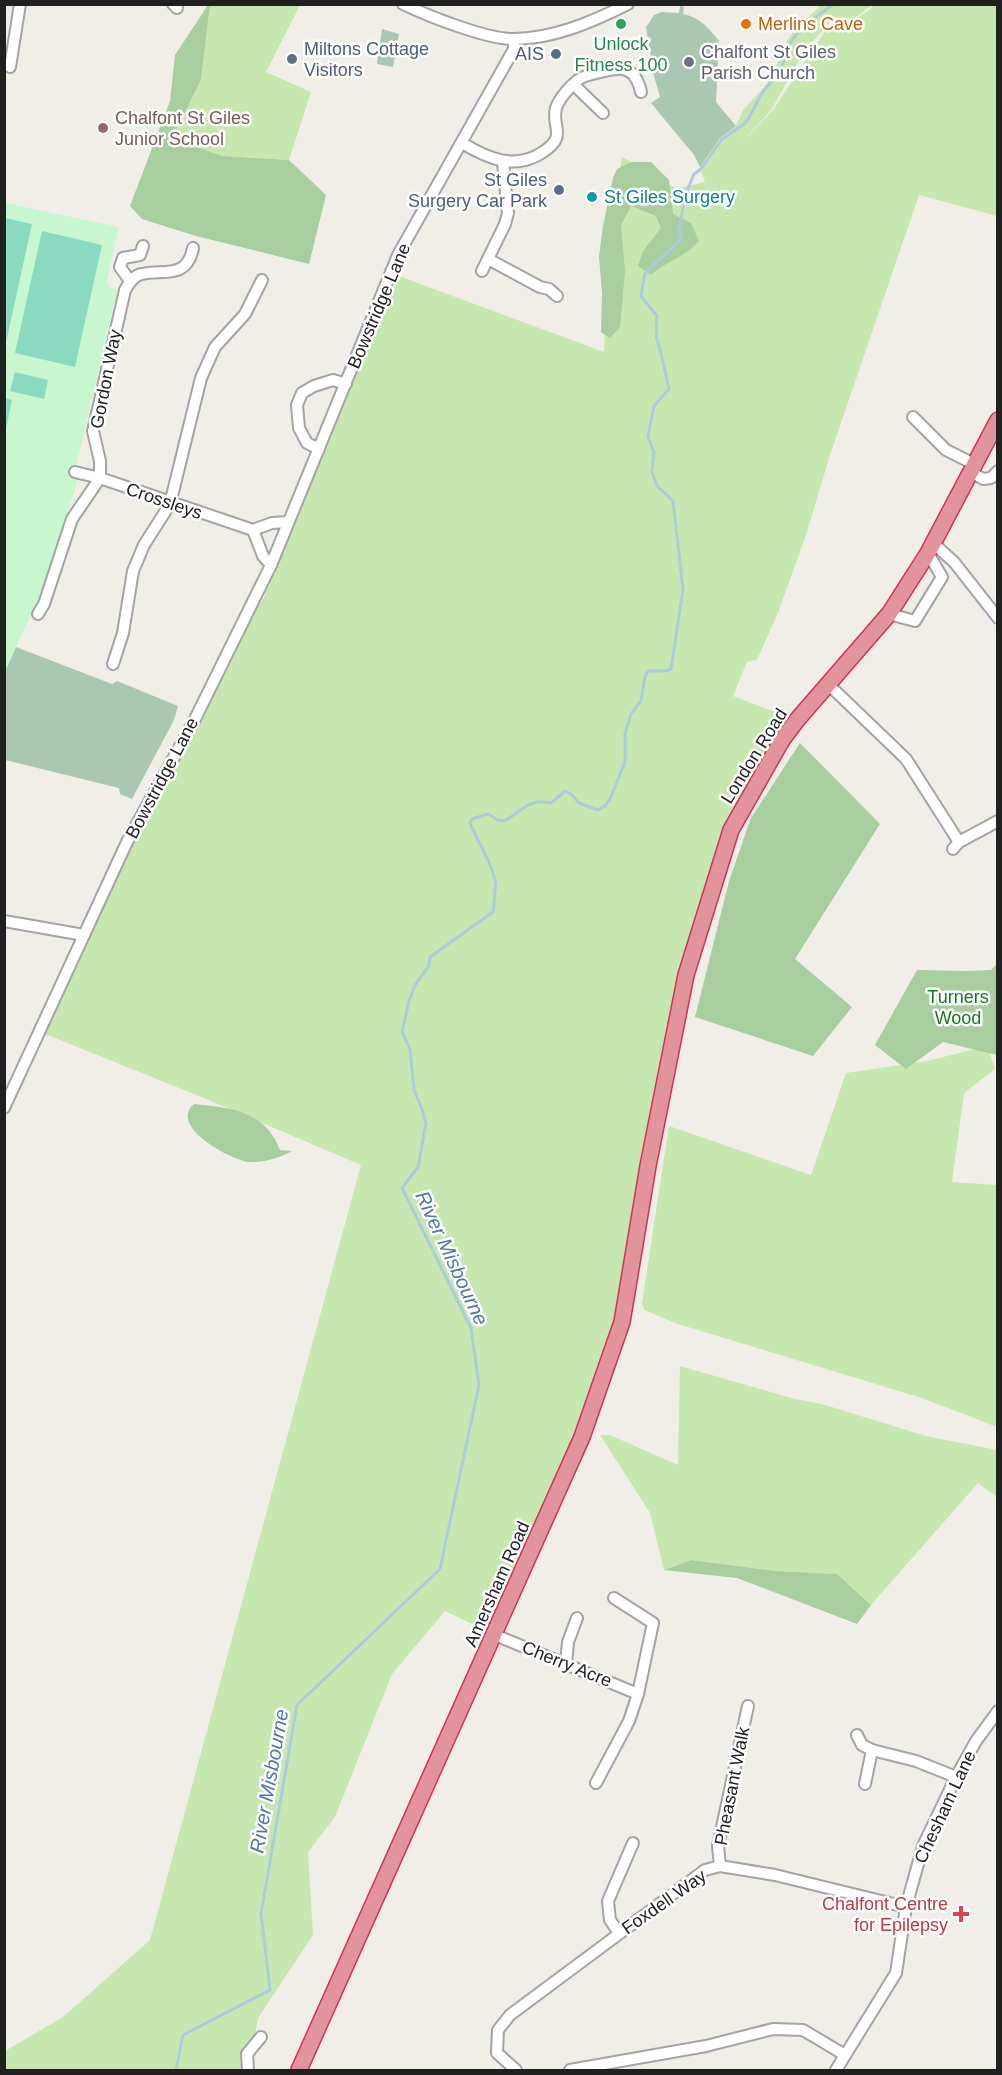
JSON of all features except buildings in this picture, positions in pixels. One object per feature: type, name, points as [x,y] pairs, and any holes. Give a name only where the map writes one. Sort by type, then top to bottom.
[{"type":"highway","name":"London Road","points":[[662,1091],[686,975],[731,830],[782,740],[889,614],[931,548],[997,423]]},
{"type":"highway","name":"Amersham Road","points":[[299,2070],[582,1437],[622,1322],[662,1091]]},
{"type":"street","points":[[10,67],[20,4]]},
{"type":"street","points":[[409,6],[496,38],[514,39],[566,30],[601,18],[628,4]]},
{"type":"street","name":"Bowstridge Lane","points":[[4,1108],[127,842],[194,721],[271,565],[398,255],[514,49],[514,39]]},
{"type":"street","points":[[462,143],[482,155],[503,162],[513,162],[535,156],[543,153],[554,142],[558,133],[555,111],[559,101],[578,80],[586,76],[622,69],[636,77],[641,92]]},
{"type":"street","points":[[574,85],[603,113]]},
{"type":"street","points":[[482,271],[505,224],[507,213],[503,162]]},
{"type":"street","points":[[143,246],[140,255],[123,258],[120,267],[130,281],[141,273],[169,273],[178,270],[192,256],[193,248]]},
{"type":"street","points":[[488,259],[540,287],[549,289],[557,296]]},
{"type":"street","points":[[113,664],[123,633],[133,571],[144,546],[170,504],[201,378],[215,347],[245,314],[262,280]]},
{"type":"street","name":"Gordon Way","points":[[100,478],[100,460],[93,431],[125,290],[130,281]]},
{"type":"street","name":"Bowstridge Lane","points":[[319,449],[307,443],[299,428],[297,405],[303,393],[314,386],[333,380],[346,384]]},
{"type":"street","points":[[913,417],[946,450],[974,469],[983,479],[991,478],[998,471]]},
{"type":"street","name":"Crossleys","points":[[75,472],[100,478],[170,504],[253,530]]},
{"type":"street","points":[[38,614],[44,604],[72,519],[100,478]]},
{"type":"street","points":[[271,565],[263,556],[253,530],[272,523],[288,522]]},
{"type":"street","points":[[889,614],[915,621],[942,577],[931,548]]},
{"type":"street","points":[[931,548],[954,562],[998,618]]},
{"type":"street","points":[[829,685],[906,759],[956,846],[998,821]]},
{"type":"street","points":[[4,921],[84,935]]},
{"type":"street","name":"Cherry Acre","points":[[596,1783],[629,1721],[638,1694],[653,1623],[614,1598]]},
{"type":"street","points":[[566,1664],[568,1642],[578,1618]]},
{"type":"street","name":"Cherry Acre","points":[[495,1635],[638,1694]]},
{"type":"street","name":"Pheasant Walk","points":[[720,1866],[718,1846],[748,1706]]},
{"type":"street","name":"Chesham Lane","points":[[836,2070],[896,1973],[906,1907],[923,1846],[976,1741],[998,1711]]},
{"type":"street","points":[[856,1735],[862,1745],[872,1750],[916,1761],[956,1777]]},
{"type":"street","points":[[865,1784],[872,1750]]},
{"type":"street","points":[[619,1933],[609,1920],[608,1901],[633,1843]]},
{"type":"street","name":"Foxdell Way","points":[[516,2070],[497,2053],[498,2030],[510,2015],[705,1870],[720,1866],[775,1875],[906,1907]]},
{"type":"street","points":[[570,2070],[695,2049],[773,2030],[803,2030],[845,2055]]},
{"type":"street","points":[[248,2070],[247,2054],[261,2037]]},
{"type":"green space","points":[[210,5],[300,5],[266,72],[311,92],[289,160],[222,156],[172,138],[201,80]]},
{"type":"green space","points":[[210,5],[201,80],[172,138],[222,156],[289,160],[326,195],[309,264],[196,236],[142,219],[130,206],[170,101],[175,55]]},
{"type":"green space","points":[[821,5],[872,5],[850,22],[836,19],[850,24],[875,5],[997,5],[997,216],[919,195],[778,613],[757,660],[747,662],[733,696],[788,717],[731,830],[683,992],[622,1322],[495,1635],[445,1611],[392,1674],[335,1817],[308,1852],[313,1935],[258,2018],[249,2070],[5,2070],[5,2051],[63,2017],[150,1940],[361,1165],[40,1032],[127,842],[265,595],[271,565],[399,276],[604,352],[608,233],[622,157],[677,189],[705,182],[700,167],[720,138],[736,126],[743,110],[768,83],[793,32]],"holes":[[[833,19],[773,110],[737,148],[772,109],[804,51]]]},
{"type":"green space","points":[[680,6],[684,7],[683,14],[703,24],[719,41],[716,102],[736,126],[720,138],[700,167],[694,155],[651,103],[660,97],[646,27],[654,15],[662,12],[679,13]]},
{"type":"green space","points":[[382,29],[399,34],[393,67],[377,64]]},
{"type":"green space","points":[[632,162],[651,162],[669,180],[673,214],[691,223],[699,241],[688,251],[651,275],[638,266],[643,251],[661,228],[656,216],[631,206],[621,225],[625,271],[620,327],[610,338],[601,332],[602,293],[599,256],[613,178],[617,169]]},
{"type":"green space","points":[[5,203],[119,227],[107,280],[108,286],[117,290],[77,463],[77,482],[54,556],[36,603],[5,671]]},
{"type":"green space","points":[[4,218],[32,224],[5,347]]},
{"type":"green space","points":[[42,231],[102,245],[75,367],[15,353]]},
{"type":"green space","points":[[15,372],[48,380],[44,399],[10,391]]},
{"type":"green space","points":[[4,398],[12,400],[5,434]]},
{"type":"green space","points":[[16,647],[112,684],[117,681],[178,706],[174,720],[132,799],[120,794],[119,788],[5,760],[5,671]]},
{"type":"green space","points":[[800,743],[880,824],[795,959],[852,1007],[813,1056],[695,1017],[729,881],[751,818]]},
{"type":"green space","name":"Turners Wood","points":[[997,964],[997,1055],[943,1042],[906,1069],[875,1045],[917,970],[991,970]]},
{"type":"green space","points":[[987,1046],[995,1069],[964,1093],[952,1182],[997,1185],[997,1427],[922,1398],[678,1324],[644,1310],[642,1303],[669,1126],[811,1175],[846,1073],[927,1061]]},
{"type":"green space","points":[[194,1104],[234,1110],[256,1119],[265,1126],[280,1150],[292,1151],[271,1160],[253,1162],[239,1160],[228,1155],[204,1140],[189,1122],[188,1113]]},
{"type":"green space","points":[[680,1366],[795,1399],[822,1404],[926,1436],[997,1450],[997,1497],[978,1483],[871,1605],[837,1574],[775,1571],[691,1560],[664,1570],[650,1513],[600,1435],[610,1435],[678,1465]]},
{"type":"green space","points":[[691,1560],[775,1571],[837,1574],[871,1605],[857,1624],[737,1578],[664,1570]]},
{"type":"waterway","name":"River Misbourne","points":[[176,2070],[183,2035],[270,1990],[261,1914],[297,1705],[440,1569],[479,1385],[471,1328],[402,1188],[418,1167],[426,1124],[414,1090],[410,1049],[402,1032],[409,1001],[415,985],[429,966],[430,957],[493,912],[496,882],[470,823],[472,819],[488,814],[504,821],[530,804],[551,803],[565,791],[579,803],[598,810],[605,806],[625,762],[625,734],[631,714],[641,701],[645,677],[648,671],[671,669],[683,590],[673,501],[657,486],[652,472],[654,453],[648,436],[654,406],[669,389],[656,336],[657,316],[641,296],[645,273],[681,239],[679,231],[685,196],[694,174],[701,169],[722,139],[749,118],[762,93],[781,69],[790,43],[796,35],[834,4]]},
{"type":"place","name":"Unlock Fitness 100","points":[[621,24]]},
{"type":"place","name":"Merlins Cave","points":[[746,24]]},
{"type":"place","name":"AIS","points":[[556,54]]},
{"type":"place","name":"Miltons Cottage Visitors","points":[[292,59]]},
{"type":"place","name":"Chalfont St Giles Parish Church","points":[[689,62]]},
{"type":"place","name":"Chalfont St Giles Junior School","points":[[103,128]]},
{"type":"place","name":"St Giles Surgery Car Park","points":[[559,190]]},
{"type":"place","name":"St Giles Surgery","points":[[592,197]]},
{"type":"place","name":"Chalfont Centre for Epilepsy","points":[[961,1914]]}]
